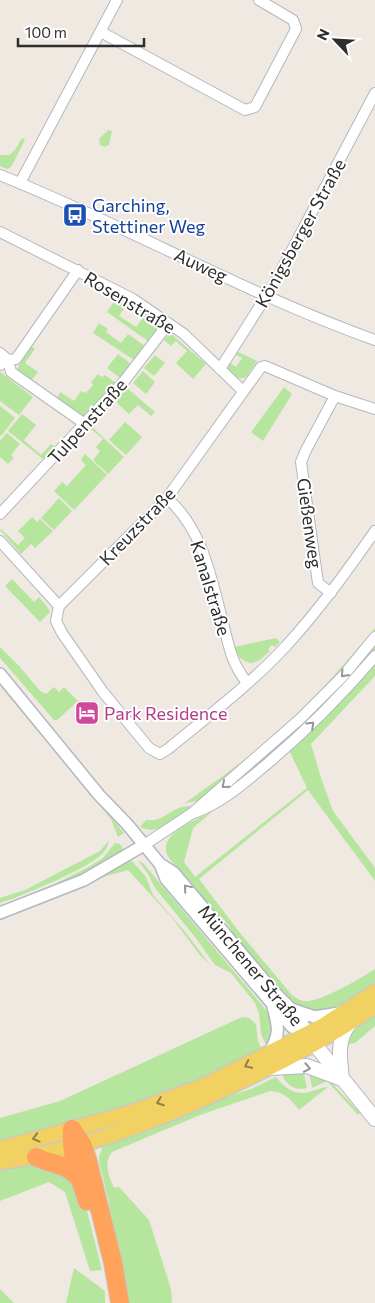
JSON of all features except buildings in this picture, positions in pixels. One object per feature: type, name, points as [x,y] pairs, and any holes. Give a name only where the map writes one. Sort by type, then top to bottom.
[{"type":"highway","points":[[75,1140],[79,1178],[90,1209],[104,1264],[109,1303]]},
{"type":"highway","points":[[75,1140],[113,1263],[120,1303]]},
{"type":"highway","points":[[36,1157],[70,1169],[79,1178]]},
{"type":"main road","points":[[342,1079],[340,1045],[348,1017],[375,992]]},
{"type":"main road","points":[[0,1162],[36,1157],[130,1113],[269,1061],[311,1040],[348,1017],[375,1006]]},
{"type":"main road","points":[[311,1040],[375,1119]]},
{"type":"main road","points":[[269,1061],[307,1066],[342,1079]]},
{"type":"main road","points":[[0,1149],[75,1140]]},
{"type":"street","points":[[20,183],[117,0]]},
{"type":"street","points":[[101,32],[246,110],[255,107],[296,29],[293,20],[259,0]]},
{"type":"street","name":"Königsberger Straße","points":[[220,369],[267,296],[375,93]]},
{"type":"street","name":"Auweg","points":[[0,175],[142,237],[267,296],[375,340]]},
{"type":"street","name":"Rosenstraße","points":[[0,232],[133,299],[184,334],[243,391]]},
{"type":"street","points":[[4,362],[16,359],[78,270]]},
{"type":"street","name":"Tulpenstraße","points":[[0,514],[85,424],[130,373],[168,324]]},
{"type":"street","points":[[0,353],[11,372],[85,424]]},
{"type":"street","points":[[243,391],[256,371],[261,366],[265,366],[335,396],[375,409]]},
{"type":"street","name":"Kreuzstraße","points":[[59,606],[167,498],[243,391]]},
{"type":"street","name":"Gießenweg","points":[[331,593],[318,583],[301,462],[335,396]]},
{"type":"street","name":"Kanalstraße","points":[[167,498],[177,506],[190,524],[199,542],[207,561],[234,666],[247,684]]},
{"type":"street","points":[[0,541],[59,606],[56,621],[62,633],[103,692],[149,748],[160,754],[247,684],[286,646],[331,593],[375,531]]},
{"type":"street","points":[[191,814],[202,802],[284,734],[322,698],[375,637]]},
{"type":"street","points":[[0,914],[84,880],[144,845],[191,814],[220,801],[292,743],[329,708],[375,656]]},
{"type":"street","name":"Münchener Straße","points":[[0,674],[69,760],[160,864],[174,873],[273,990],[301,1019],[311,1040]]},
{"type":"street","points":[[284,734],[292,743]]},
{"type":"street","name":"Münchener Straße","points":[[160,864],[166,879],[271,1003],[292,1027],[311,1040]]},
{"type":"street","points":[[269,1061],[278,1034],[278,1026],[271,1003]]},
{"type":"street","points":[[292,1010],[315,1017],[336,1014],[348,1017]]},
{"type":"green space","points":[[108,130],[112,131],[109,145],[105,147],[100,145],[99,139]]},
{"type":"green space","points":[[22,138],[25,140],[11,167],[7,169],[0,166],[0,155],[9,155],[15,150]]},
{"type":"green space","points":[[117,297],[128,303],[119,316],[136,327],[145,315],[157,324],[158,328],[148,341],[107,312]]},
{"type":"green space","points":[[99,323],[108,329],[106,332],[121,343],[128,334],[145,346],[134,360],[93,333]]},
{"type":"green space","points":[[170,333],[206,364],[193,379],[176,363],[187,351],[176,341],[171,346],[164,340]]},
{"type":"green space","points":[[31,346],[35,349],[25,363],[38,372],[31,381],[17,369]]},
{"type":"green space","points":[[238,352],[257,361],[246,377],[243,378],[235,377],[227,369],[230,363],[236,367],[242,358],[236,355]]},
{"type":"green space","points":[[118,354],[131,364],[120,378],[107,368]]},
{"type":"green space","points":[[155,355],[165,363],[154,376],[144,368]]},
{"type":"green space","points":[[143,371],[155,382],[146,394],[133,383]]},
{"type":"green space","points":[[0,372],[33,397],[19,415],[0,401]]},
{"type":"green space","points":[[98,374],[102,377],[105,375],[116,383],[88,415],[84,416],[57,398],[60,392],[74,401],[81,391],[86,393],[93,385],[91,382]]},
{"type":"green space","points":[[284,387],[292,394],[263,441],[251,432]]},
{"type":"green space","points":[[127,388],[155,412],[151,416],[138,405],[129,414],[115,401]]},
{"type":"green space","points":[[0,406],[15,418],[1,436],[0,435]]},
{"type":"green space","points":[[22,414],[36,425],[24,440],[41,455],[51,444],[55,447],[43,459],[8,431]]},
{"type":"green space","points":[[125,422],[142,437],[126,455],[109,440]]},
{"type":"green space","points":[[92,427],[124,457],[108,474],[93,460],[100,451],[96,447],[103,439],[91,429]]},
{"type":"green space","points":[[7,433],[20,444],[11,455],[14,458],[8,464],[0,457],[0,441]]},
{"type":"green space","points":[[85,454],[107,475],[74,510],[54,491],[62,482],[67,486],[86,465],[81,460]]},
{"type":"green space","points":[[59,498],[72,511],[54,530],[41,518]]},
{"type":"green space","points":[[32,517],[37,522],[40,519],[53,531],[35,548],[31,544],[21,554],[0,530],[18,545],[25,538],[18,531]]},
{"type":"green space","points":[[12,579],[34,602],[39,597],[48,608],[50,612],[40,622],[5,586]]},
{"type":"green space","points":[[375,628],[375,634],[356,656],[296,719],[202,800],[185,803],[275,735],[334,676]]},
{"type":"green space","points":[[276,638],[280,642],[275,647],[272,645],[268,649],[270,651],[260,660],[252,663],[240,658],[234,647]]},
{"type":"green space","points":[[375,644],[375,650],[327,702],[296,732],[296,729]]},
{"type":"green space","points":[[0,647],[40,691],[46,694],[54,687],[59,692],[64,687],[78,701],[57,720],[54,720],[0,658]]},
{"type":"green space","points":[[375,660],[375,676],[311,744],[333,811],[375,868],[375,881],[308,790],[199,879],[240,933],[292,995],[299,999],[310,1001],[319,999],[375,969],[375,982],[334,1009],[318,1014],[294,1005],[283,995],[233,935],[226,922],[209,906],[169,858],[166,850],[167,842],[179,829],[212,812],[193,828],[184,862],[195,877],[307,788],[289,750]]},
{"type":"green space","points":[[0,681],[124,833],[118,837],[111,819],[1,687]]},
{"type":"green space","points":[[277,746],[279,749],[218,799],[214,798]]},
{"type":"green space","points":[[195,806],[176,820],[162,827],[147,829],[140,827],[146,820],[156,820],[181,807]]},
{"type":"green space","points":[[109,840],[102,854],[83,867],[38,889],[0,903],[0,898],[25,890],[100,851]]},
{"type":"green space","points":[[115,843],[120,844],[124,850],[65,883],[0,910],[0,906],[55,884],[90,866],[103,858]]},
{"type":"green space","points":[[128,860],[133,862],[146,877],[153,895],[186,933],[210,965],[199,954],[173,919],[128,870],[106,876],[37,906]]},
{"type":"green space","points":[[138,860],[143,863],[267,1011],[272,1028],[271,1037],[266,1045],[261,1034],[259,1013],[255,1003],[231,973],[215,965],[155,888]]},
{"type":"green space","points":[[375,1011],[375,1026],[355,1043],[345,1047],[349,1031]]},
{"type":"green space","points":[[242,1017],[249,1018],[256,1024],[258,1041],[263,1052],[194,1085],[179,1087],[160,1094],[149,1101],[0,1144],[0,1118],[60,1101]]},
{"type":"green space","points":[[303,1070],[307,1088],[299,1089],[293,1087],[283,1077],[283,1073]]},
{"type":"green space","points":[[309,1071],[330,1081],[360,1113],[358,1115],[327,1081],[312,1088]]},
{"type":"green space","points":[[276,1077],[287,1088],[301,1093],[328,1087],[299,1110],[283,1094],[270,1091],[200,1115],[112,1152],[109,1156],[107,1165],[114,1188],[119,1187],[149,1220],[171,1289],[172,1303],[128,1303],[99,1161],[103,1147],[154,1129],[198,1106],[251,1089]]},
{"type":"green space","points":[[45,1166],[61,1169],[82,1191],[102,1270],[90,1271],[65,1192],[49,1182],[0,1201],[0,1169]]},
{"type":"green space","points":[[74,1268],[105,1291],[105,1303],[66,1303]]},
{"type":"green space","points":[[0,1289],[14,1303],[0,1303]]},
{"type":"place","name":"Garching, Stettiner Weg","points":[[75,215]]},
{"type":"place","name":"Park Residence","points":[[87,713]]}]
